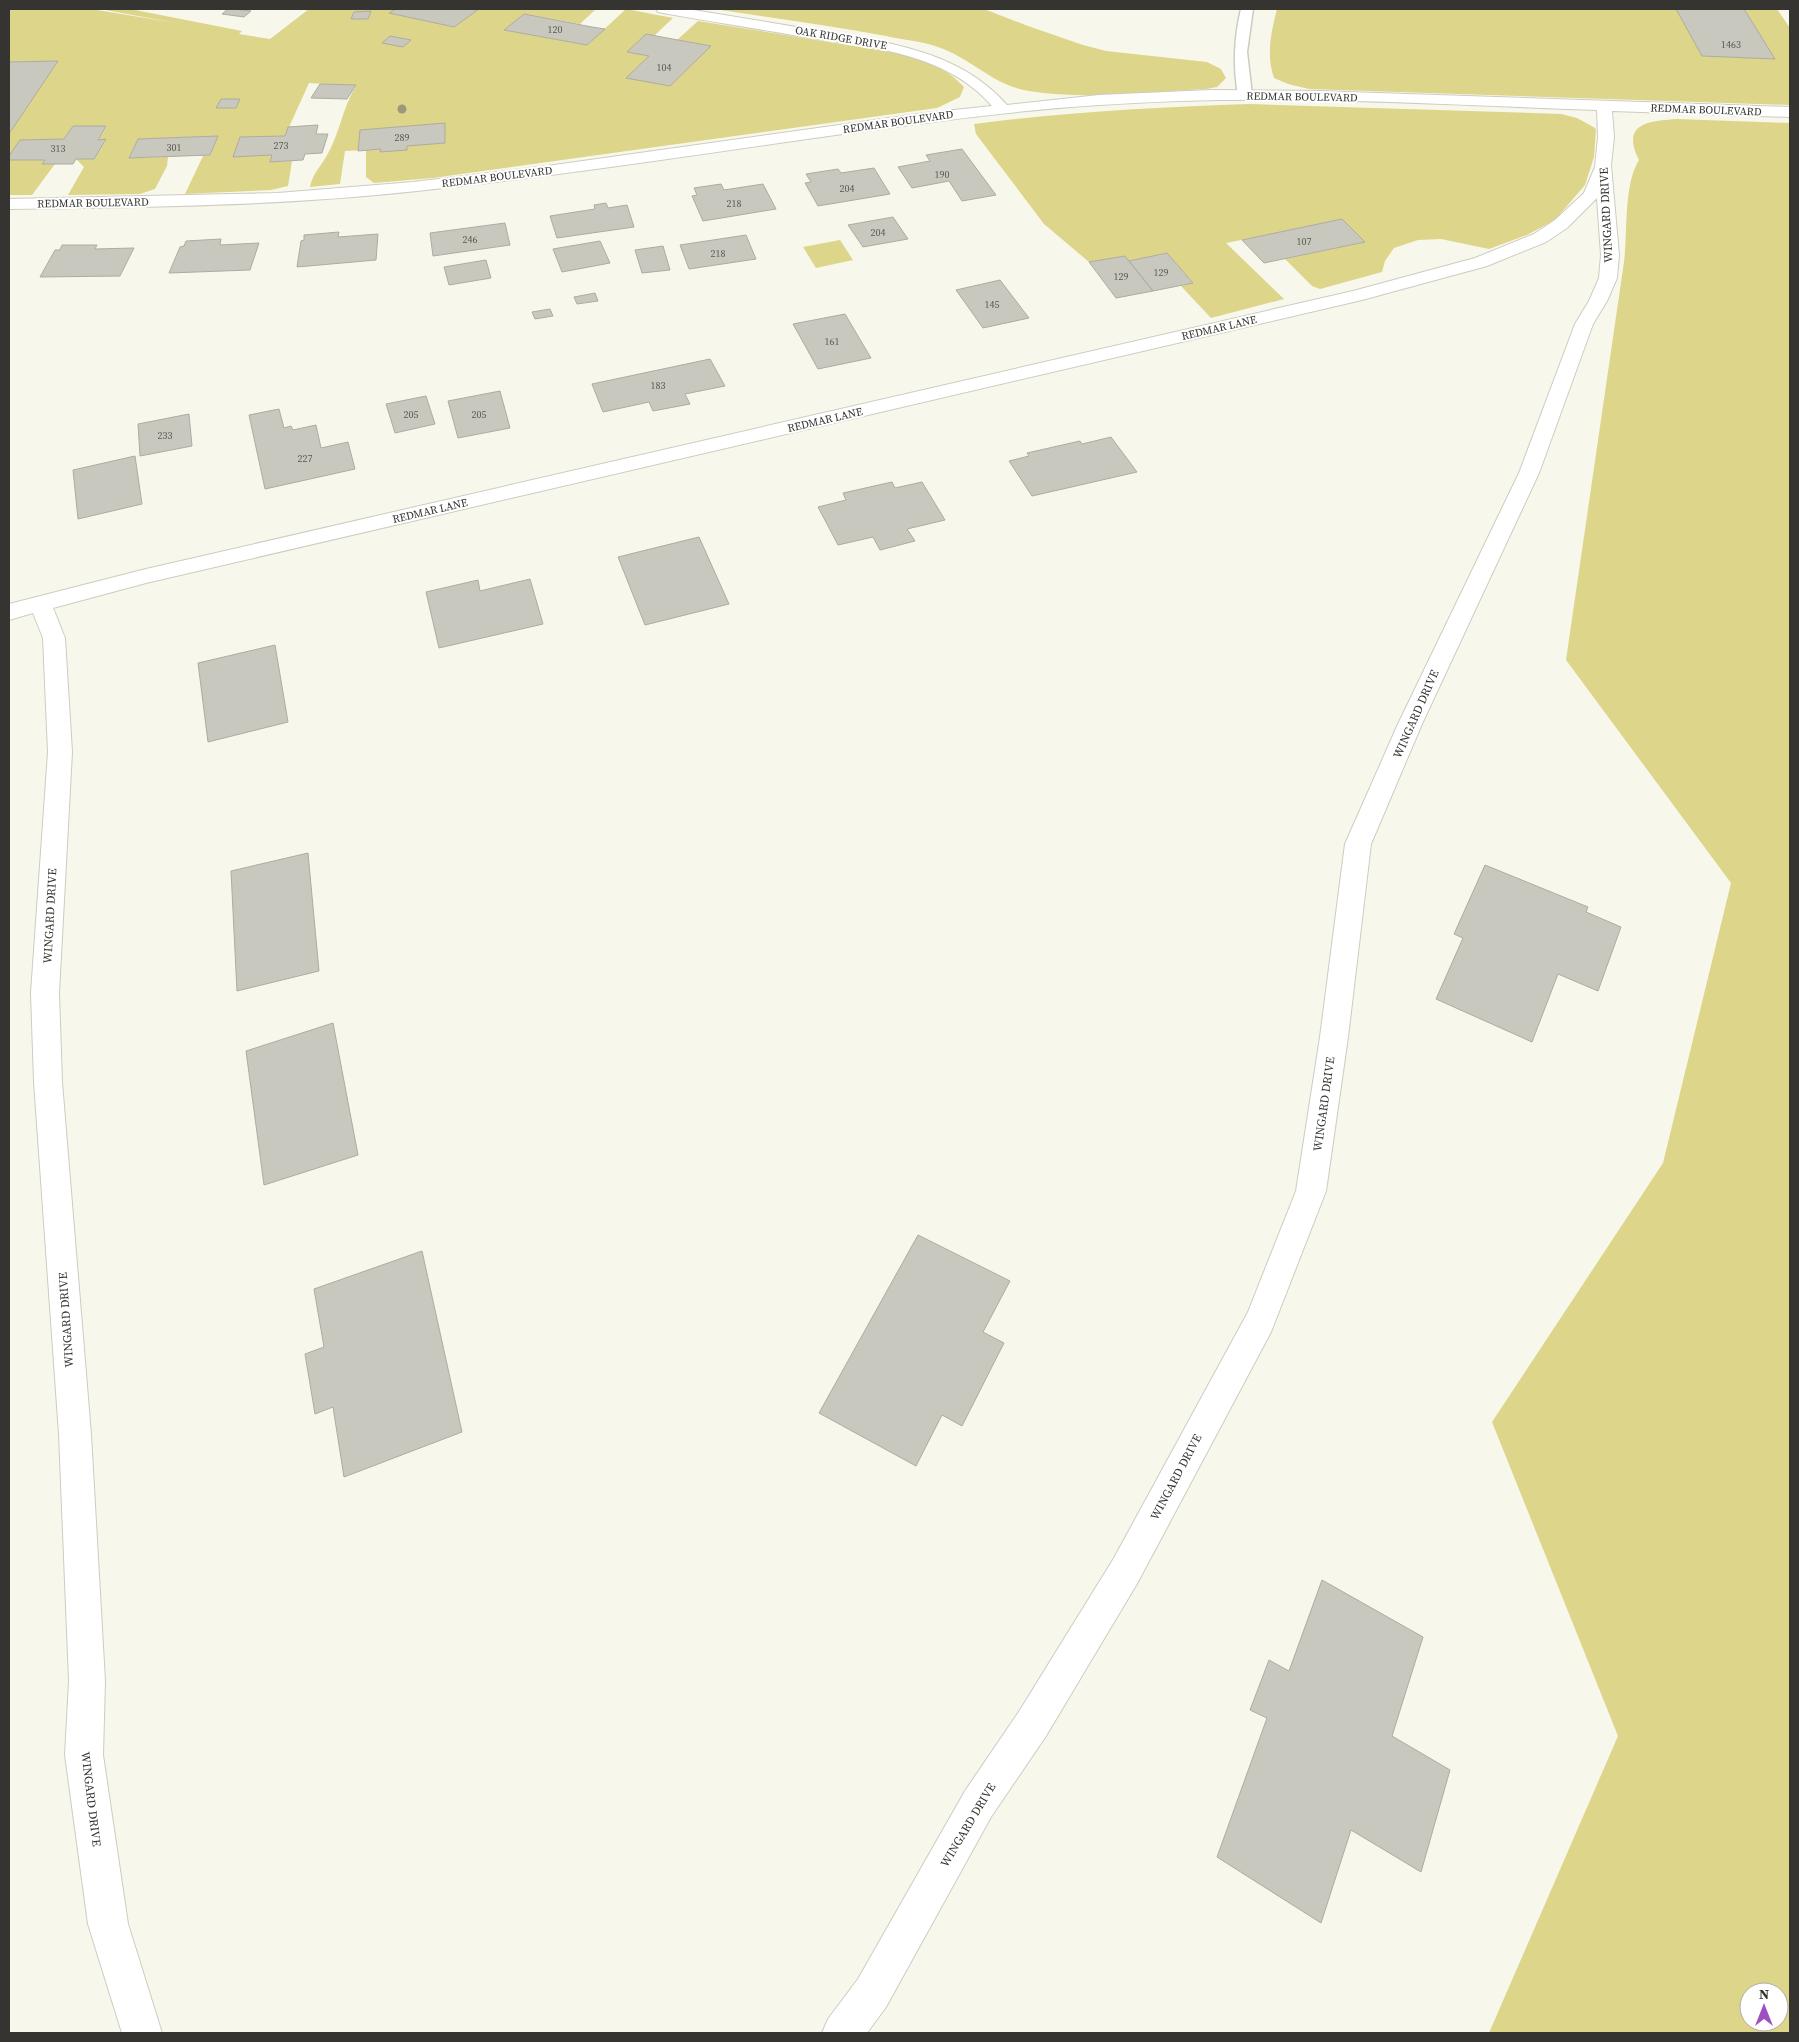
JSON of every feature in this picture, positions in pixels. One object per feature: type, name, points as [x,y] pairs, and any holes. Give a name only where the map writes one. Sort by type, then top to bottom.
[{"type":"street","name":"OAK RIDGE DRIVE","points":[[663,9],[866,42],[914,53],[966,76],[983,87],[1002,109]]},
{"type":"street","name":"REDMAR BOULEVARD","points":[[9,204],[278,198],[413,187],[1002,109],[1099,100],[1245,95],[1328,96],[1790,112]]},
{"type":"street","name":"WINGARD DRIVE","points":[[842,2033],[872,1993],[978,1804],[1033,1723],[1126,1570],[1260,1321],[1311,1191],[1334,1036],[1358,844],[1410,724],[1529,473],[1584,324],[1598,301],[1608,278],[1610,255],[1603,165],[1606,137],[1604,106]]},
{"type":"street","name":"REDMAR LANE","points":[[9,612],[154,575],[1356,296],[1481,262],[1540,238],[1561,224],[1591,195],[1603,165]]},
{"type":"street","name":"WINGARD DRIVE","points":[[41,604],[54,638],[60,752],[45,993],[48,1082],[74,1434],[87,1681],[84,1755],[108,1924],[142,2033]]},
{"type":"lane","points":[[1245,95],[1240,71],[1241,37],[1247,9]]},
{"type":"shaded area","points":[[9,9],[91,9],[176,23],[100,9],[130,9],[242,31],[239,34],[270,39],[309,9],[396,9],[390,12],[453,27],[479,9],[596,9],[580,24],[524,14],[505,30],[587,45],[626,9],[673,18],[654,36],[628,52],[649,56],[627,78],[711,46],[677,40],[698,21],[898,53],[942,69],[964,87],[960,97],[937,108],[433,178],[374,183],[366,177],[366,150],[345,151],[340,184],[310,187],[314,175],[331,148],[347,103],[356,86],[309,83],[285,136],[240,138],[272,155],[271,162],[292,161],[288,186],[271,190],[185,194],[203,156],[210,155],[218,136],[138,139],[129,158],[168,157],[167,166],[155,189],[140,194],[68,195],[84,167],[76,159],[94,159],[106,140],[98,140],[106,127],[73,126],[64,139],[20,140],[9,156],[9,134],[58,61],[9,62]]},
{"type":"shaded area","points":[[714,9],[984,9],[1083,45],[1106,51],[1207,62],[1221,69],[1226,78],[1217,87],[1206,89],[1095,95],[1051,94],[1029,91],[1005,84],[950,52],[926,43],[843,28]]},
{"type":"shaded area","points":[[1277,9],[1777,9],[1790,28],[1790,105],[1309,89],[1288,84],[1274,78],[1270,52],[1271,35]]},
{"type":"shaded area","points":[[1250,104],[1561,114],[1577,118],[1595,128],[1594,157],[1585,185],[1555,220],[1527,235],[1489,249],[1441,239],[1418,240],[1394,248],[1385,261],[1382,272],[1320,289],[1312,286],[1285,259],[1365,242],[1342,220],[1226,243],[1284,299],[1211,318],[1181,286],[1193,283],[1167,253],[1129,261],[1125,256],[1089,262],[1044,224],[976,134],[974,124],[1112,111]]},
{"type":"shaded area","points":[[1677,119],[1790,123],[1790,2033],[1489,2033],[1618,1736],[1492,1422],[1663,1163],[1731,883],[1566,660],[1624,262],[1628,196],[1630,183],[1639,160],[1634,148],[1633,139],[1635,132],[1640,127],[1656,121]]},
{"type":"shaded area","points":[[9,160],[45,160],[43,164],[55,164],[32,195],[9,195]]},
{"type":"shaded area","points":[[840,240],[853,260],[816,268],[803,247]]},
{"type":"building","points":[[228,9],[251,11],[244,17],[222,14]]},
{"type":"building","points":[[396,9],[479,9],[454,27],[389,13]]},
{"type":"building","points":[[1676,9],[1744,9],[1775,59],[1702,56]]},
{"type":"building","points":[[371,11],[368,19],[351,19],[354,12]]},
{"type":"building","points":[[524,14],[605,29],[587,45],[504,30]]},
{"type":"building","points":[[646,34],[711,46],[670,86],[626,78],[649,56],[627,52]]},
{"type":"building","points":[[390,36],[411,40],[403,47],[382,43]]},
{"type":"building","points":[[58,61],[9,134],[9,62]]},
{"type":"building","points":[[320,84],[356,85],[347,99],[311,98]]},
{"type":"building","points":[[221,99],[240,99],[236,108],[216,108]]},
{"type":"building","points":[[445,123],[445,143],[407,146],[407,150],[380,152],[381,149],[358,151],[360,130]]},
{"type":"building","points":[[318,125],[316,134],[328,134],[322,153],[305,154],[303,160],[270,162],[272,155],[233,157],[240,137],[285,136],[288,127]]},
{"type":"building","points":[[73,126],[106,126],[98,140],[106,139],[94,159],[76,159],[73,164],[42,164],[45,160],[9,160],[9,156],[20,140],[64,139]]},
{"type":"building","points":[[218,136],[210,155],[129,158],[138,139]]},
{"type":"building","points":[[962,149],[996,195],[962,201],[949,181],[912,188],[898,167],[930,161],[926,155]]},
{"type":"building","points":[[874,168],[890,194],[818,206],[805,183],[811,182],[806,174],[838,169],[841,173]]},
{"type":"building","points":[[721,184],[724,190],[763,184],[776,209],[703,221],[692,196],[697,195],[694,188]]},
{"type":"building","points":[[606,203],[608,208],[627,205],[634,227],[557,238],[550,216],[595,209],[594,205]]},
{"type":"building","points":[[893,217],[908,239],[863,247],[848,225]]},
{"type":"building","points":[[1342,219],[1365,242],[1264,263],[1242,240]]},
{"type":"building","points":[[505,223],[510,245],[433,256],[430,233]]},
{"type":"building","points":[[339,232],[338,237],[378,234],[376,260],[297,267],[301,241],[304,240],[304,235]]},
{"type":"building","points":[[746,235],[756,259],[689,269],[680,245]]},
{"type":"building","points":[[221,239],[220,245],[259,243],[250,270],[169,273],[180,247],[184,246],[186,241]]},
{"type":"building","points":[[600,241],[610,263],[562,272],[553,249]]},
{"type":"building","points":[[62,245],[97,245],[95,249],[134,248],[120,276],[40,277],[55,250],[60,250]]},
{"type":"building","points":[[663,246],[670,270],[642,273],[635,250]]},
{"type":"building","points":[[1167,253],[1193,283],[1153,291],[1129,261]]},
{"type":"building","points":[[1125,256],[1153,291],[1116,298],[1089,262]]},
{"type":"building","points":[[486,260],[491,278],[449,285],[444,267]]},
{"type":"building","points":[[1000,280],[1029,318],[983,328],[956,290]]},
{"type":"building","points":[[595,293],[598,301],[577,304],[574,297]]},
{"type":"building","points":[[550,309],[553,316],[535,319],[532,312]]},
{"type":"building","points":[[845,314],[871,358],[818,369],[793,324]]},
{"type":"building","points":[[710,359],[725,386],[685,394],[690,404],[653,411],[649,402],[603,412],[592,384]]},
{"type":"building","points":[[500,391],[510,428],[458,438],[448,401]]},
{"type":"building","points":[[426,396],[435,424],[395,433],[386,404]]},
{"type":"building","points":[[279,409],[284,428],[291,426],[293,430],[316,425],[321,448],[348,442],[355,469],[265,489],[249,415]]},
{"type":"building","points":[[189,414],[192,446],[140,456],[138,424]]},
{"type":"building","points":[[1111,437],[1137,472],[1032,496],[1009,461],[1029,456],[1027,453],[1080,441],[1082,444]]},
{"type":"building","points":[[135,456],[142,504],[78,519],[73,470]]},
{"type":"building","points":[[892,482],[895,488],[922,482],[945,520],[907,529],[915,541],[880,550],[873,537],[838,545],[818,507],[846,500],[843,493]]},
{"type":"building","points":[[699,537],[729,604],[645,625],[618,557]]},
{"type":"building","points":[[530,579],[543,624],[439,648],[426,592],[478,580],[480,591]]},
{"type":"building","points":[[275,645],[288,722],[208,742],[198,663]]},
{"type":"building","points":[[308,853],[319,971],[237,991],[231,871]]},
{"type":"building","points":[[1485,865],[1588,907],[1586,912],[1621,927],[1598,991],[1558,974],[1532,1042],[1436,999],[1463,938],[1454,934]]},
{"type":"building","points":[[333,1023],[358,1155],[264,1185],[246,1051]]},
{"type":"building","points":[[918,1235],[1010,1281],[983,1332],[1004,1343],[962,1426],[942,1415],[916,1466],[819,1413]]},
{"type":"building","points":[[422,1251],[462,1432],[344,1477],[333,1407],[315,1414],[305,1354],[324,1347],[314,1289]]},
{"type":"building","points":[[1322,1580],[1423,1637],[1392,1736],[1450,1770],[1421,1872],[1351,1830],[1321,1923],[1217,1857],[1267,1718],[1250,1710],[1269,1660],[1289,1671]]}]
